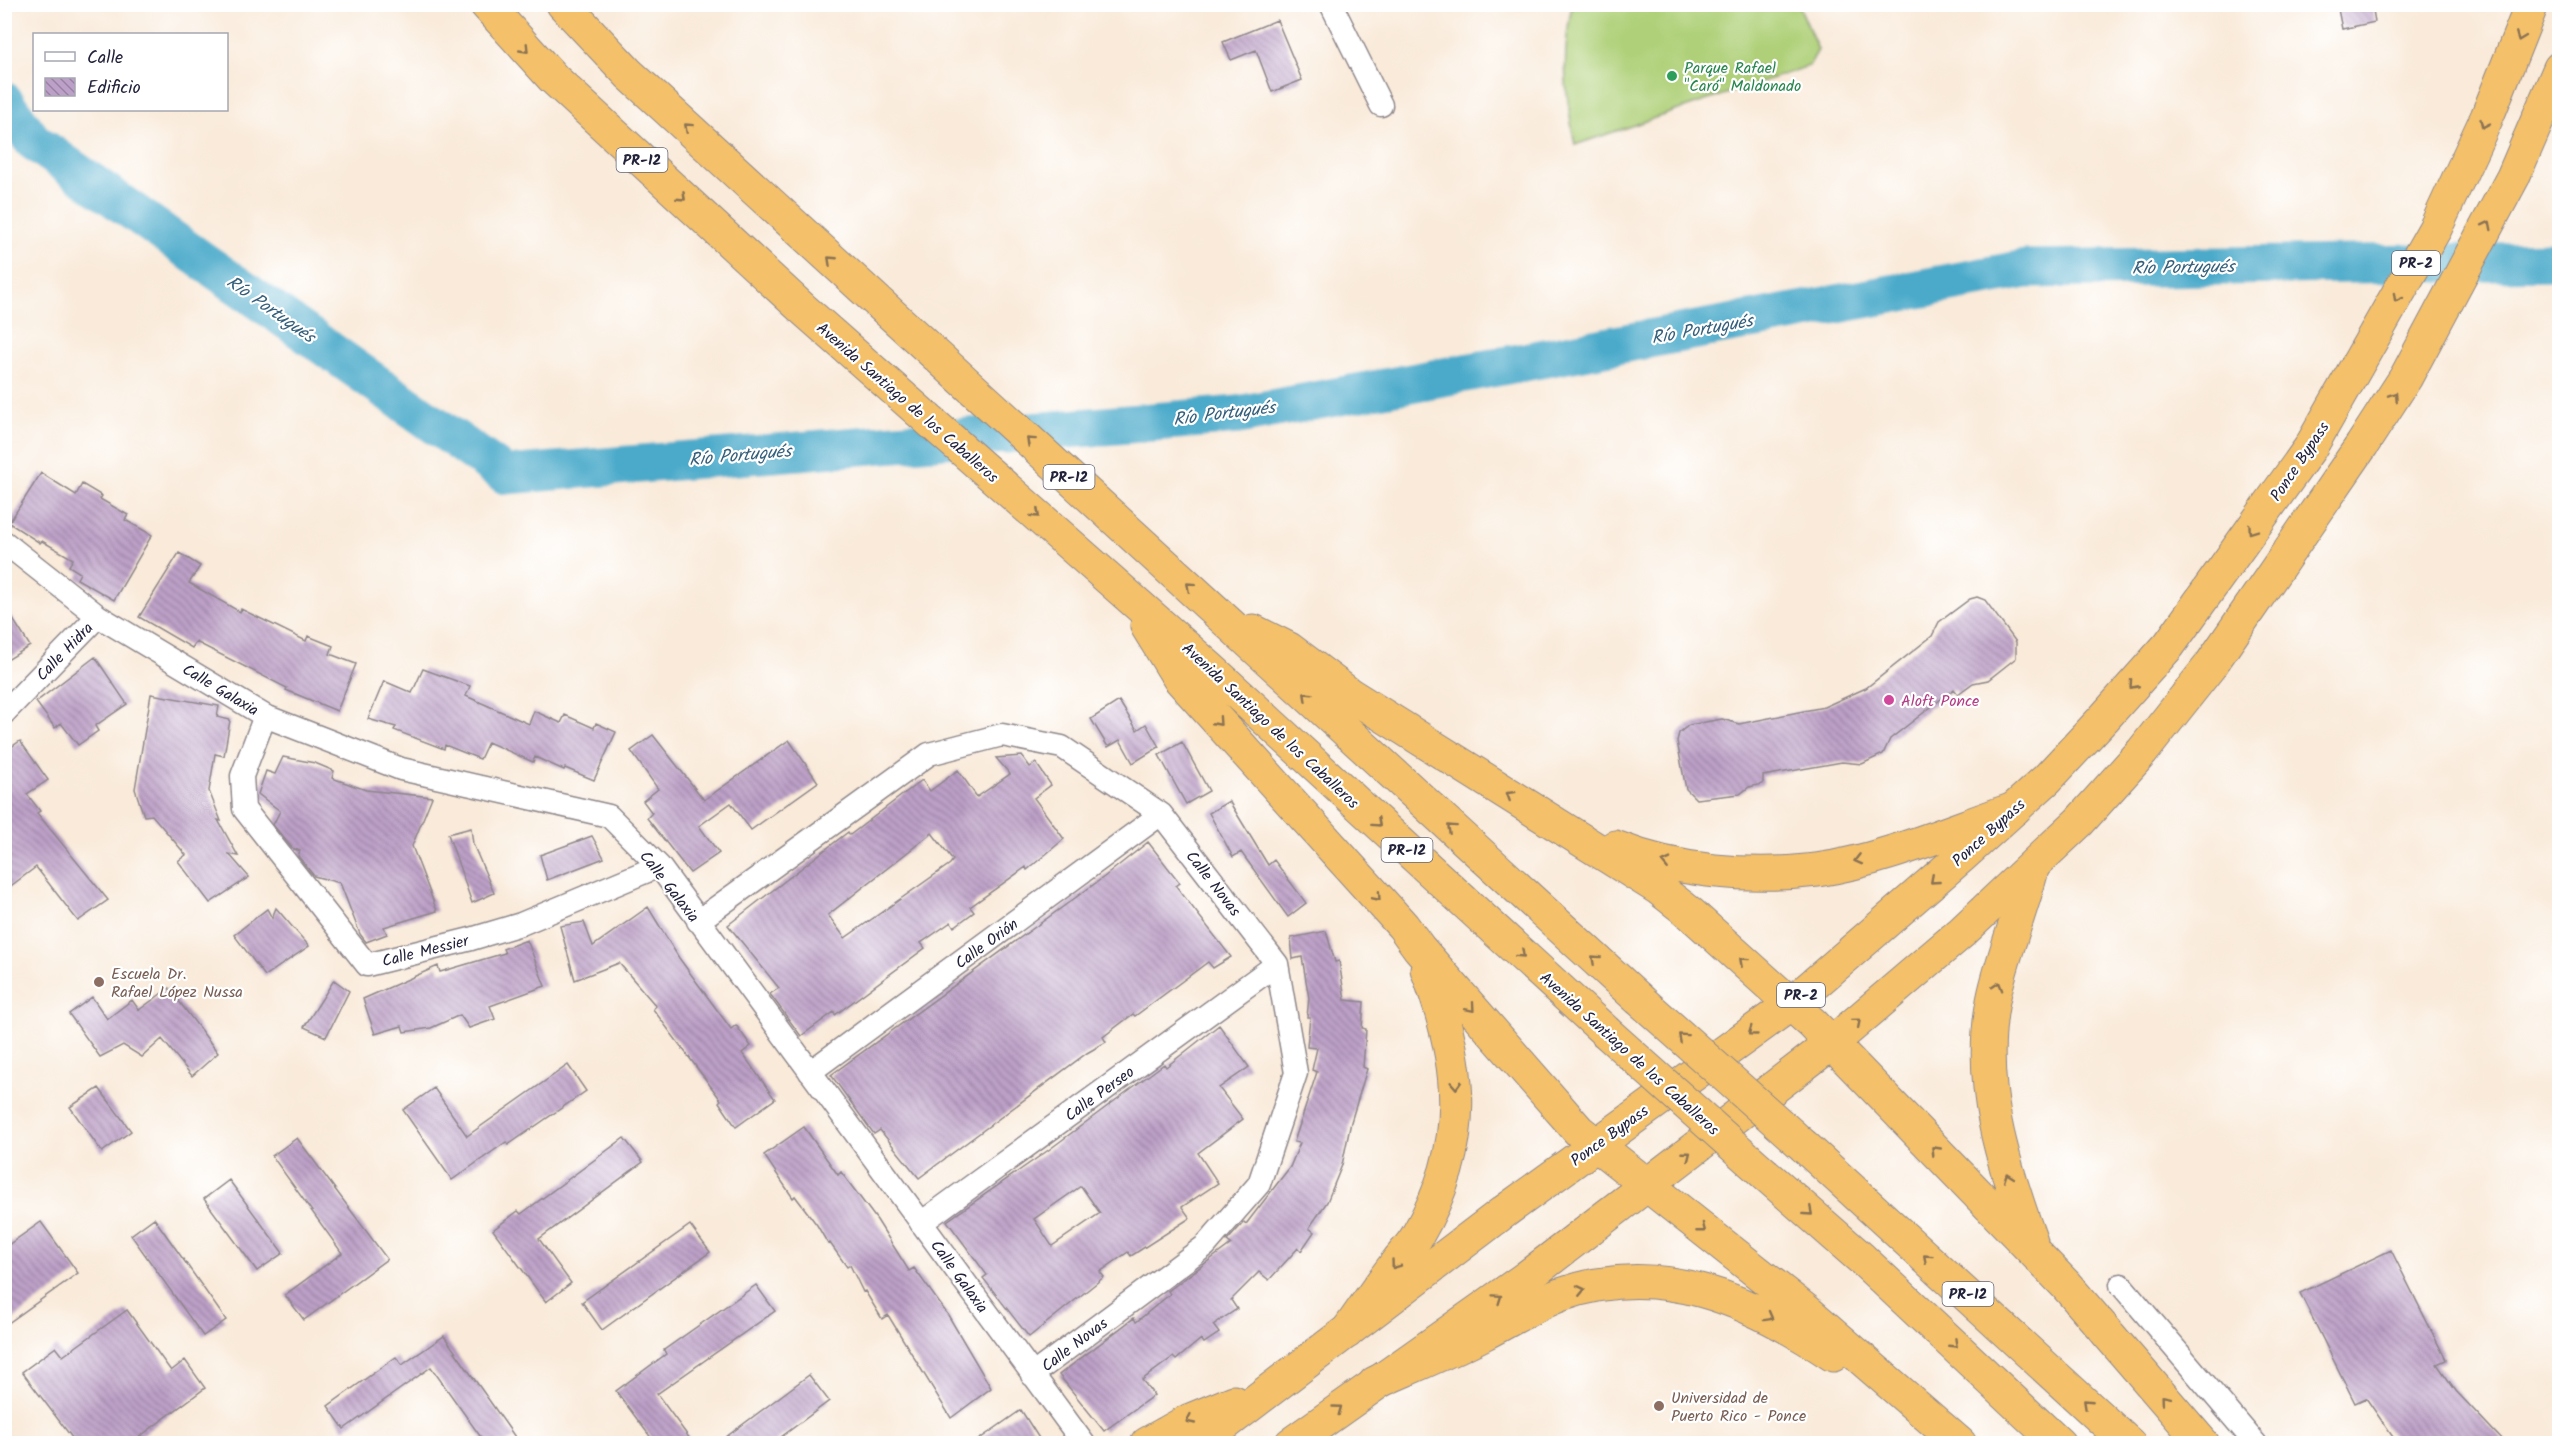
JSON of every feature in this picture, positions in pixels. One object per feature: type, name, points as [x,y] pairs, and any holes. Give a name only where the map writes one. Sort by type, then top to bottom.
[{"type":"highway","name":"Avenida Santiago de los Caballeros","points":[[486,4],[553,78],[803,309],[1211,669],[1605,1031],[1862,1259],[2059,1443]]},
{"type":"highway","name":"PR-12","points":[[563,4],[629,74],[1220,613],[1276,652],[1639,999],[1804,1146],[2129,1443]]},
{"type":"highway","name":"Ponce Bypass","points":[[1199,1443],[1596,1144],[1791,1004],[2014,809],[2055,770],[2169,645],[2310,448],[2436,227],[2507,70],[2532,4]]},
{"type":"highway","name":"PR-2","points":[[1291,1443],[1527,1277],[1832,1044],[2032,869],[2079,822],[2142,752],[2210,666],[2406,377],[2513,177],[2559,68]]},
{"type":"highway","points":[[1129,596],[1179,678],[1404,926],[1419,948],[1579,1131],[1809,1313],[1960,1443]]},
{"type":"highway","points":[[1276,652],[1349,694],[1560,826],[1682,907],[1791,1004],[1832,1044],[2035,1252],[2203,1443]]},
{"type":"highway","points":[[1560,826],[1623,851],[1667,864],[1717,872],[1766,874],[1819,869],[1883,853],[2014,809]]},
{"type":"highway","points":[[2032,869],[1994,999],[1988,1041],[1991,1097],[2001,1153],[2035,1252]]},
{"type":"highway","points":[[1347,1332],[1417,1237],[1444,1175],[1452,1148],[1456,1112],[1455,1068],[1442,1010],[1419,948]]},
{"type":"highway","points":[[1375,1383],[1483,1334],[1533,1306],[1562,1295],[1596,1287],[1651,1281],[1722,1295],[1757,1310],[1807,1338],[1875,1383],[1910,1401]]},
{"type":"highway","points":[[1147,1443],[1188,1421],[1236,1401],[1265,1394]]},
{"type":"street","points":[[1331,4],[1381,105]]},
{"type":"street","name":"Calle Galaxia","points":[[4,542],[98,616],[265,716],[401,769],[609,816],[659,866],[1084,1443]]},
{"type":"street","name":"Calle Hidra","points":[[4,713],[98,616]]},
{"type":"street","name":"Calle Messier","points":[[265,716],[242,776],[244,809],[367,965],[521,924],[659,866]]},
{"type":"street","name":"Calle Novas","points":[[698,921],[929,754],[1002,735],[1062,747],[1161,814],[1277,964],[1296,1073],[1259,1184],[1205,1246],[1032,1375]]},
{"type":"street","name":"Calle Orión","points":[[810,1072],[1161,814]]},
{"type":"street","name":"Calle Perseo","points":[[921,1223],[1277,964]]},
{"type":"street","points":[[2121,1285],[2256,1443]]},
{"type":"green space","name":"Parque Rafael \"Caró\" Maldonado","points":[[1572,5],[1799,5],[1818,50],[1809,66],[1575,145],[1565,59]]},
{"type":"building","points":[[2337,4],[2372,4],[2375,22],[2342,29]]},
{"type":"building","points":[[1277,20],[1302,80],[1272,92],[1256,50],[1231,60],[1223,42]]},
{"type":"building","points":[[41,473],[76,495],[82,484],[102,496],[100,499],[128,515],[125,520],[152,535],[114,600],[77,579],[80,573],[69,566],[73,559],[42,541],[40,543],[9,523]]},
{"type":"building","points":[[179,553],[200,566],[189,583],[240,612],[241,609],[306,641],[308,636],[333,646],[330,654],[356,664],[337,711],[286,690],[287,688],[196,642],[192,648],[139,617]]},
{"type":"building","name":"Aloft Ponce","points":[[1977,597],[1985,600],[2016,642],[2016,658],[1988,680],[1973,683],[1958,694],[1954,689],[1890,739],[1883,754],[1862,764],[1842,762],[1763,776],[1763,784],[1749,787],[1740,794],[1696,799],[1686,789],[1677,741],[1679,733],[1689,725],[1722,719],[1739,724],[1824,707],[1866,688],[1932,636],[1939,622],[1970,599]]},
{"type":"building","points":[[4,605],[30,646],[4,662]]},
{"type":"building","points":[[95,657],[127,704],[95,726],[98,731],[78,745],[61,723],[55,728],[36,702]]},
{"type":"building","points":[[423,669],[470,686],[466,696],[529,724],[534,711],[561,723],[565,715],[594,728],[596,723],[616,732],[594,780],[535,757],[533,762],[488,742],[480,759],[445,745],[444,749],[394,730],[396,727],[368,719],[384,681],[412,693]]},
{"type":"building","points":[[151,694],[219,706],[217,717],[230,720],[224,756],[215,754],[209,791],[221,821],[218,820],[238,856],[229,854],[249,877],[210,903],[178,861],[186,855],[152,815],[144,816],[135,789]]},
{"type":"building","points":[[1119,701],[1137,730],[1146,724],[1159,747],[1133,763],[1120,740],[1108,747],[1091,719]]},
{"type":"building","points":[[653,735],[704,800],[789,740],[818,782],[751,830],[731,803],[699,826],[719,853],[690,873],[647,818],[652,813],[643,801],[658,789],[631,751]]},
{"type":"building","points":[[20,741],[48,780],[27,794],[40,811],[37,813],[108,900],[78,921],[36,867],[4,891],[4,752]]},
{"type":"building","points":[[1182,742],[1209,791],[1186,804],[1159,755]]},
{"type":"building","points":[[1022,756],[1030,767],[1036,763],[1051,785],[1034,798],[1064,839],[1027,870],[1026,867],[970,907],[974,912],[954,927],[951,922],[921,943],[925,948],[835,1015],[834,1012],[801,1036],[770,994],[779,988],[728,925],[848,832],[850,835],[922,780],[930,791],[958,770],[977,797],[1010,774],[996,758]],"holes":[[[932,833],[953,860],[845,938],[828,915]]]},
{"type":"building","points":[[283,757],[315,763],[334,771],[332,778],[366,790],[432,797],[412,846],[437,911],[384,927],[387,934],[366,942],[360,934],[340,883],[314,876],[298,856],[300,851],[292,848],[273,825],[280,811],[258,794],[266,771],[275,774]]},
{"type":"building","points":[[1229,801],[1268,865],[1274,860],[1306,903],[1288,917],[1241,852],[1233,857],[1209,813]]},
{"type":"building","points":[[471,828],[473,844],[494,893],[472,903],[448,834]]},
{"type":"building","points":[[592,836],[604,858],[547,880],[540,855]]},
{"type":"building","points":[[1148,842],[1180,883],[1176,886],[1231,957],[1213,968],[1208,962],[1135,1016],[1133,1014],[1103,1037],[1106,1042],[1087,1053],[919,1178],[880,1130],[874,1134],[831,1075],[1104,877]]},
{"type":"building","points":[[648,907],[679,958],[731,1029],[736,1025],[751,1046],[742,1053],[775,1099],[736,1127],[719,1102],[721,1100],[653,1009],[656,1006],[619,963],[575,980],[560,926],[584,922],[593,946]]},
{"type":"building","points":[[276,908],[309,946],[265,976],[234,935],[267,909],[272,918]]},
{"type":"building","points":[[1326,931],[1335,962],[1339,961],[1345,1000],[1364,1002],[1362,1028],[1366,1029],[1363,1067],[1367,1069],[1351,1122],[1342,1165],[1327,1202],[1309,1228],[1314,1232],[1301,1251],[1298,1248],[1269,1280],[1259,1272],[1231,1300],[1237,1309],[1213,1325],[1219,1333],[1204,1343],[1201,1339],[1176,1360],[1173,1357],[1142,1380],[1154,1395],[1104,1431],[1059,1375],[1134,1318],[1136,1322],[1170,1294],[1168,1291],[1231,1244],[1227,1241],[1244,1222],[1246,1224],[1290,1167],[1300,1143],[1294,1142],[1317,1072],[1312,1070],[1317,1048],[1307,1047],[1309,998],[1302,957],[1293,959],[1291,938]]},
{"type":"building","points":[[527,940],[545,986],[490,1006],[495,1019],[469,1028],[460,1015],[431,1028],[404,1032],[402,1026],[375,1034],[363,999],[438,966],[440,972],[505,953],[503,949]]},
{"type":"building","points":[[334,980],[349,991],[326,1037],[304,1027]]},
{"type":"building","points":[[169,988],[218,1053],[192,1076],[162,1039],[142,1057],[123,1045],[100,1057],[69,1014],[92,997],[107,1019],[132,1000],[139,1010]]},
{"type":"building","points":[[1219,1025],[1249,1067],[1219,1088],[1243,1119],[1198,1153],[1218,1183],[1182,1207],[1190,1218],[1131,1256],[1128,1252],[1100,1272],[1104,1277],[1029,1337],[983,1278],[987,1275],[947,1221],[1050,1149],[1164,1064],[1166,1067]],"holes":[[[1081,1186],[1100,1213],[1052,1246],[1034,1219]]]},
{"type":"building","points":[[568,1065],[586,1091],[508,1145],[506,1142],[452,1180],[403,1110],[434,1088],[467,1136]]},
{"type":"building","points":[[99,1088],[131,1131],[102,1152],[70,1107]]},
{"type":"building","points":[[804,1127],[838,1175],[841,1172],[877,1220],[909,1271],[914,1268],[948,1315],[991,1388],[951,1418],[888,1315],[882,1319],[865,1291],[863,1292],[850,1265],[847,1267],[830,1243],[828,1244],[817,1225],[795,1196],[793,1198],[764,1155]]},
{"type":"building","points":[[297,1138],[387,1259],[304,1320],[285,1295],[342,1253],[272,1156]]},
{"type":"building","points":[[624,1138],[643,1162],[539,1239],[571,1283],[546,1302],[493,1230],[518,1211],[521,1214]]},
{"type":"building","points":[[229,1180],[283,1253],[257,1271],[204,1199]]},
{"type":"building","points":[[154,1218],[226,1320],[203,1336],[131,1235]]},
{"type":"building","points":[[41,1222],[78,1273],[4,1326],[4,1248]]},
{"type":"building","points":[[690,1225],[710,1252],[602,1330],[582,1302]]},
{"type":"building","points":[[2391,1250],[2446,1360],[2437,1364],[2456,1391],[2505,1443],[2397,1443],[2366,1398],[2355,1403],[2300,1293]]},
{"type":"building","points":[[756,1285],[775,1311],[657,1394],[693,1443],[655,1443],[616,1391],[666,1354],[664,1350]]},
{"type":"building","points":[[127,1310],[171,1371],[185,1360],[205,1388],[131,1443],[76,1443],[22,1372],[56,1347],[63,1356]]},
{"type":"building","points":[[444,1336],[515,1437],[506,1443],[485,1443],[431,1367],[344,1429],[328,1406],[396,1357],[402,1365]]},
{"type":"building","points":[[809,1375],[829,1401],[773,1443],[718,1443]]},
{"type":"building","points":[[1021,1410],[1042,1443],[974,1443]]},
{"type":"waterway","name":"Río Portugués","points":[[4,101],[33,141],[506,475],[1238,415],[2026,269],[2560,261]]},
{"type":"place","name":"Parque Rafael \"Caró\" Maldonado","points":[[1672,76]]},
{"type":"place","name":"Aloft Ponce","points":[[1889,700]]},
{"type":"place","name":"Escuela Dr. Rafael López Nussa","points":[[99,982]]},
{"type":"place","name":"Universidad de Puerto Rico - Ponce","points":[[1659,1406]]}]
